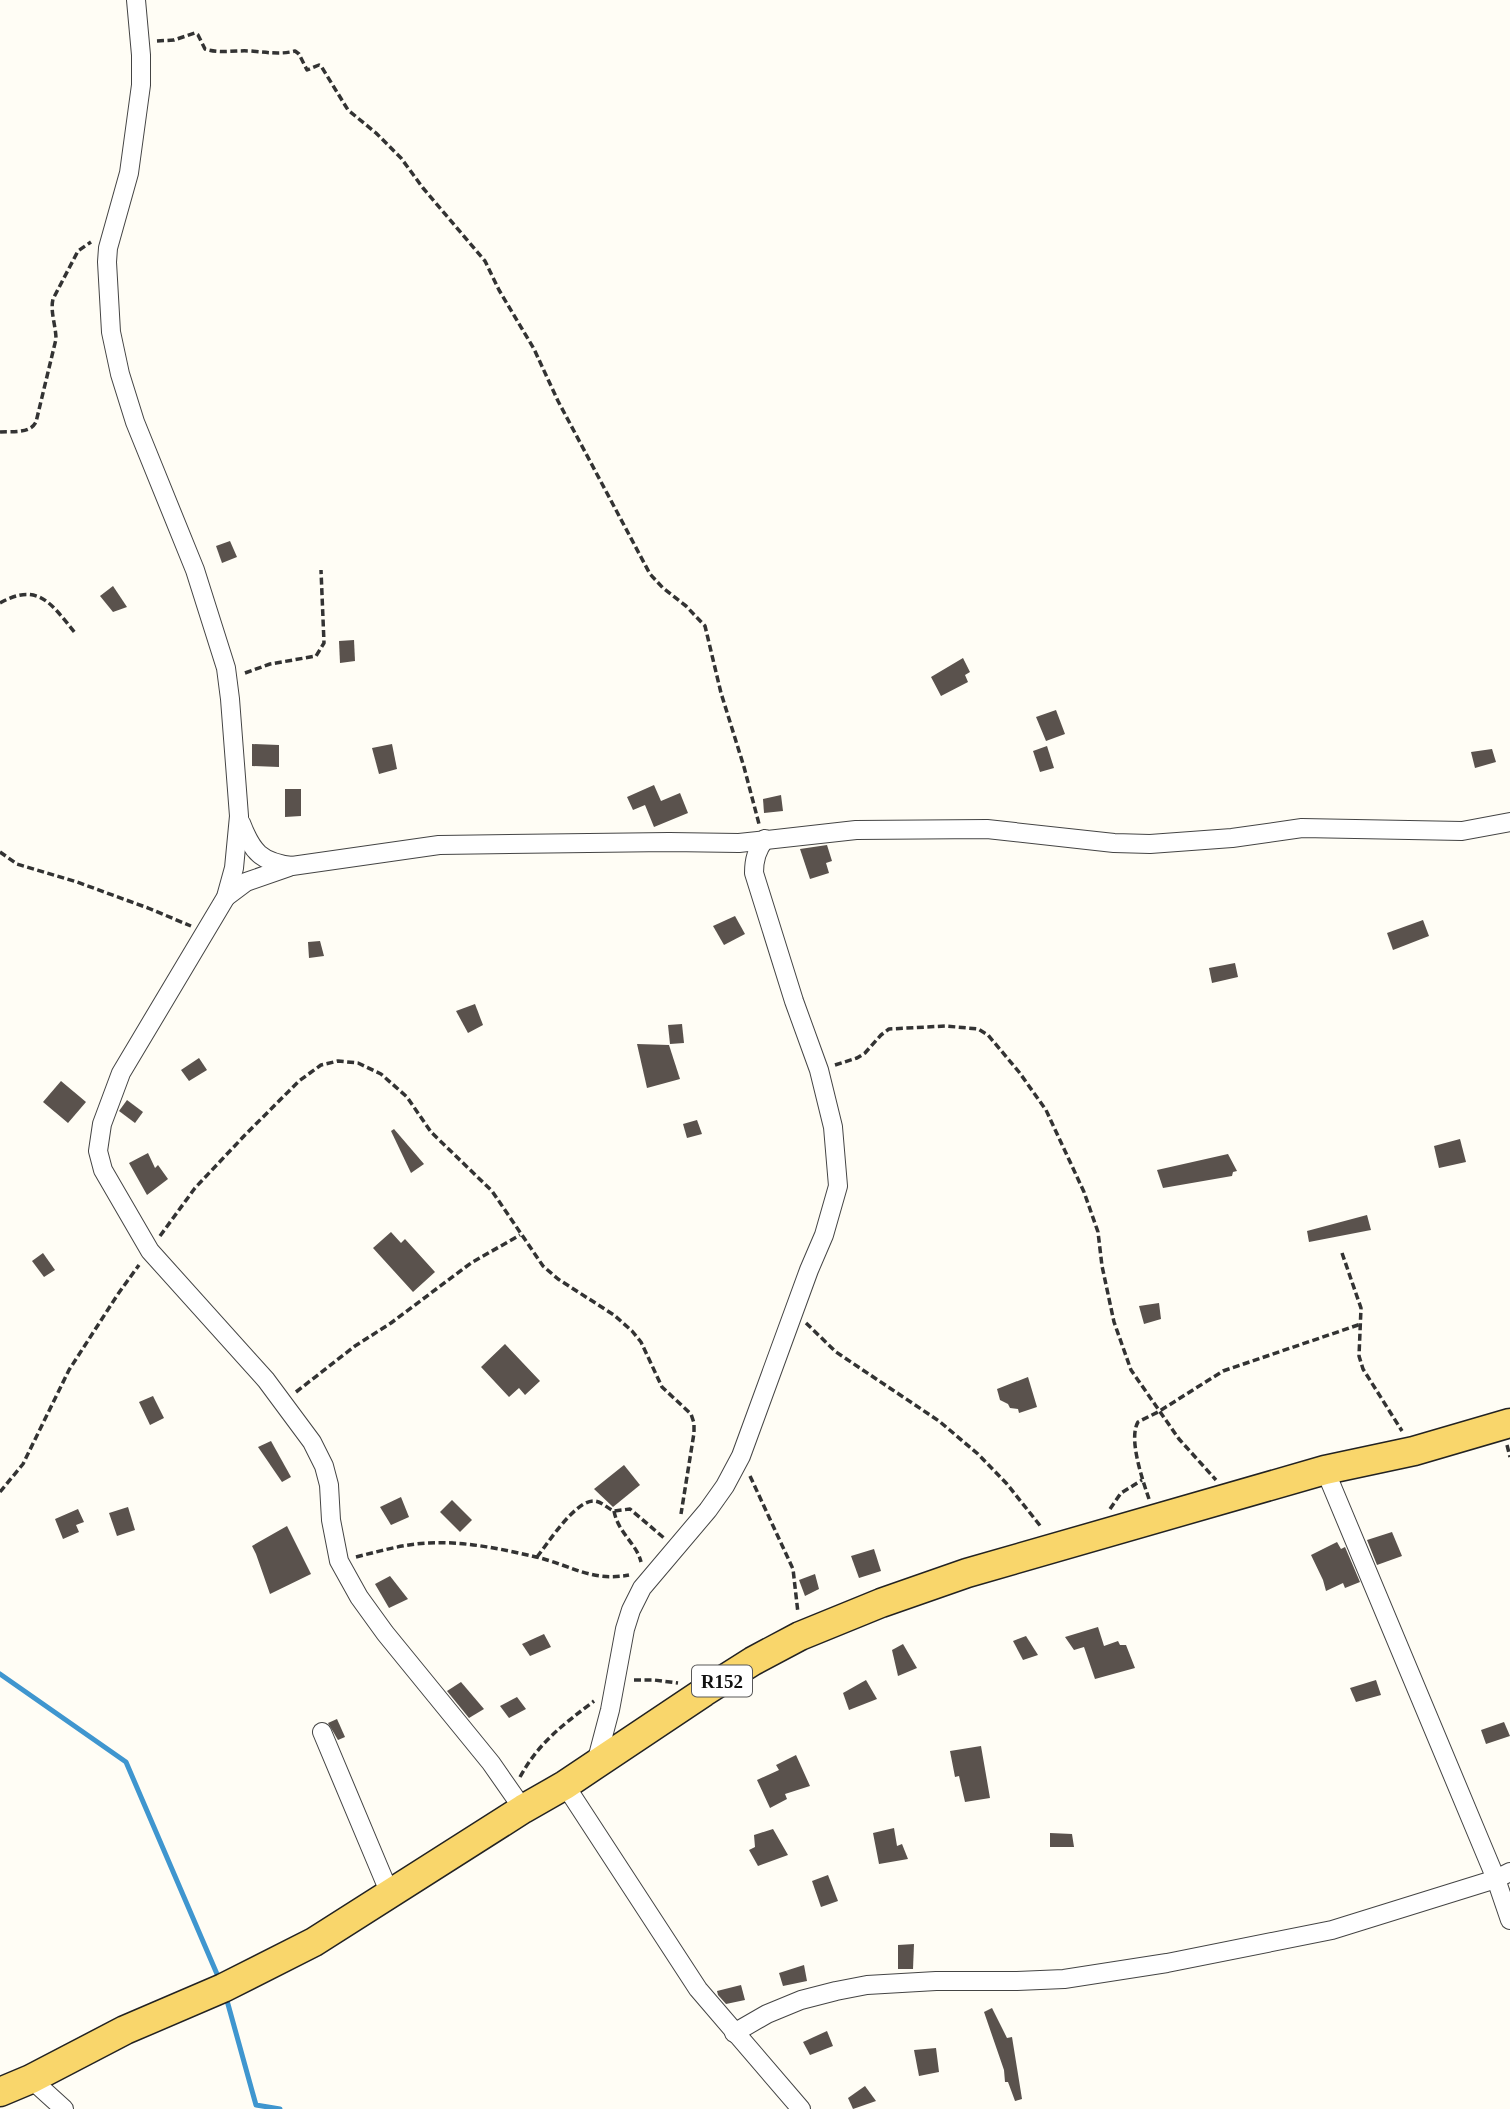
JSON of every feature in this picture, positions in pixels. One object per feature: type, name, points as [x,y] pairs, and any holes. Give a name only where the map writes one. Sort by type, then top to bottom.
[{"type":"main road","name":"R152","points":[[10,2083],[223,1988],[314,1942],[390,1894],[517,1801],[565,1785],[704,1692],[800,1636],[881,1603],[967,1573],[1325,1470],[1415,1451],[1510,1423]]},
{"type":"street","points":[[137,9],[141,85],[130,173],[110,237],[107,262],[111,332],[135,422],[195,570],[226,668],[239,816],[234,868],[226,897],[121,1073],[102,1124],[97,1151],[103,1170],[150,1251],[266,1380],[312,1442],[324,1466],[329,1485],[331,1520],[339,1561],[359,1597],[491,1763],[517,1801]]},
{"type":"street","points":[[239,816],[250,844],[258,855],[278,864],[292,866]]},
{"type":"street","points":[[226,897],[246,882],[292,866],[439,845],[730,843],[856,830],[988,829],[1114,843],[1150,844],[1232,838],[1303,828],[1462,831],[1510,822]]},
{"type":"street","points":[[596,1763],[631,1610],[649,1572],[678,1546],[708,1510],[741,1456],[824,1235],[838,1186],[833,1127],[819,1070],[757,886],[754,860],[765,839]]},
{"type":"street","points":[[1325,1470],[1503,1875],[1510,1920]]},
{"type":"street","points":[[322,1732],[390,1894]]},
{"type":"street","points":[[565,1785],[698,1989],[801,2109]]},
{"type":"street","points":[[734,2033],[767,2014],[801,2000],[836,1991],[867,1985],[936,1981],[1064,1979],[1167,1963],[1332,1930],[1503,1875]]},
{"type":"street","points":[[10,2083],[64,2109]]},
{"type":"path","points":[[137,9],[149,37],[154,40],[174,40],[195,33],[208,50],[282,54],[295,51],[307,70],[321,66],[348,110],[401,158],[485,261],[534,349],[564,412],[650,574],[705,626],[721,693],[765,839]]},
{"type":"path","points":[[0,432],[22,431],[33,427],[56,340],[51,306],[53,299],[78,251],[96,240],[110,237]]},
{"type":"path","points":[[230,699],[247,671],[316,656],[320,652],[324,643],[321,570]]},
{"type":"path","points":[[0,603],[23,592],[31,593],[55,609],[76,634]]},
{"type":"path","points":[[0,852],[17,864],[148,908],[205,933]]},
{"type":"path","points":[[819,1070],[857,1058],[889,1029],[946,1026],[978,1029],[988,1035],[1046,1110],[1084,1192],[1098,1232],[1114,1322],[1131,1370],[1179,1439],[1231,1496]]},
{"type":"path","points":[[0,1492],[23,1464],[57,1392],[91,1335],[195,1188],[299,1081],[321,1065],[338,1061],[358,1063],[381,1074],[397,1086],[432,1132],[492,1191],[543,1266],[596,1303],[642,1342],[662,1387],[691,1413],[694,1423],[678,1546]]},
{"type":"path","points":[[283,1402],[462,1269],[520,1235]]},
{"type":"path","points":[[1342,1254],[1361,1308],[1359,1356],[1363,1369],[1415,1451]]},
{"type":"path","points":[[795,1312],[836,1352],[939,1421],[978,1454],[1007,1483],[1056,1547]]},
{"type":"path","points":[[1156,1518],[1143,1480],[1134,1433],[1138,1422],[1223,1370],[1361,1324]]},
{"type":"path","points":[[741,1456],[793,1569],[800,1636]]},
{"type":"path","points":[[1107,1532],[1114,1501],[1121,1493],[1143,1480]]},
{"type":"path","points":[[537,1557],[571,1514],[582,1504],[597,1501],[614,1511],[626,1508],[635,1511],[678,1546]]},
{"type":"path","points":[[339,1561],[399,1546],[464,1544],[537,1557],[593,1576],[618,1577],[649,1572],[618,1526],[614,1511]]},
{"type":"path","points":[[517,1801],[533,1755],[554,1731],[616,1684],[635,1679],[654,1680],[674,1682],[704,1692]]},
{"type":"building","points":[[230,541],[237,557],[222,563],[216,546]]},
{"type":"building","points":[[113,586],[127,607],[113,612],[100,596]]},
{"type":"building","points":[[354,640],[355,661],[340,663],[339,641]]},
{"type":"building","points":[[963,658],[970,672],[965,675],[968,682],[941,696],[931,677]]},
{"type":"building","points":[[1056,710],[1065,734],[1046,741],[1036,717]]},
{"type":"building","points":[[252,744],[279,745],[279,767],[252,766]]},
{"type":"building","points":[[392,744],[397,769],[379,774],[372,748]]},
{"type":"building","points":[[1047,746],[1054,768],[1040,772],[1033,751]]},
{"type":"building","points":[[1492,749],[1496,762],[1475,768],[1471,752]]},
{"type":"building","points":[[654,785],[661,801],[680,793],[688,813],[654,827],[645,805],[633,810],[627,797]]},
{"type":"building","points":[[285,789],[301,789],[301,816],[285,817]]},
{"type":"building","points":[[781,795],[783,811],[764,813],[763,799]]},
{"type":"building","points":[[827,845],[832,861],[826,863],[829,873],[810,879],[800,849]]},
{"type":"building","points":[[735,916],[745,934],[724,945],[713,926]]},
{"type":"building","points":[[1423,920],[1429,936],[1393,950],[1387,933]]},
{"type":"building","points":[[320,941],[324,956],[309,958],[308,942]]},
{"type":"building","points":[[1235,963],[1238,977],[1212,983],[1209,968]]},
{"type":"building","points":[[475,1004],[483,1025],[468,1033],[456,1011]]},
{"type":"building","points":[[682,1024],[684,1043],[670,1044],[668,1025]]},
{"type":"building","points":[[637,1044],[669,1045],[680,1079],[647,1088]]},
{"type":"building","points":[[199,1058],[207,1070],[189,1081],[181,1070]]},
{"type":"building","points":[[61,1081],[86,1102],[68,1123],[43,1102]]},
{"type":"building","points":[[127,1100],[143,1112],[135,1123],[119,1111]]},
{"type":"building","points":[[697,1120],[702,1134],[687,1138],[683,1124]]},
{"type":"building","points":[[394,1129],[424,1164],[411,1173],[391,1131]]},
{"type":"building","points":[[1460,1139],[1466,1162],[1439,1168],[1434,1146]]},
{"type":"building","points":[[148,1153],[155,1168],[158,1165],[168,1179],[147,1195],[129,1163]]},
{"type":"building","points":[[1228,1154],[1237,1171],[1233,1172],[1232,1176],[1163,1188],[1157,1170]]},
{"type":"building","points":[[1367,1215],[1371,1230],[1309,1242],[1307,1231]]},
{"type":"building","points":[[391,1232],[401,1243],[405,1239],[435,1272],[413,1292],[373,1248]]},
{"type":"building","points":[[43,1253],[55,1270],[44,1277],[32,1261]]},
{"type":"building","points":[[1159,1303],[1161,1319],[1144,1324],[1139,1306]]},
{"type":"building","points":[[505,1344],[540,1381],[525,1395],[519,1388],[509,1397],[481,1367]]},
{"type":"building","points":[[1028,1377],[1037,1407],[1019,1413],[1018,1409],[1010,1408],[1000,1400],[997,1389]]},
{"type":"building","points":[[153,1396],[164,1418],[150,1425],[139,1402]]},
{"type":"building","points":[[271,1441],[291,1477],[282,1482],[258,1447]]},
{"type":"building","points":[[624,1465],[640,1485],[613,1507],[594,1489]]},
{"type":"building","points":[[401,1497],[409,1517],[391,1525],[380,1507]]},
{"type":"building","points":[[452,1500],[472,1520],[460,1532],[440,1512]]},
{"type":"building","points":[[128,1507],[135,1530],[117,1536],[109,1513]]},
{"type":"building","points":[[78,1509],[84,1522],[76,1525],[79,1532],[63,1539],[55,1519]]},
{"type":"building","points":[[287,1526],[311,1574],[270,1594],[252,1546]]},
{"type":"building","points":[[1392,1532],[1402,1556],[1377,1565],[1367,1540]]},
{"type":"building","points":[[1337,1542],[1341,1549],[1345,1547],[1360,1582],[1345,1588],[1343,1583],[1326,1591],[1311,1555]]},
{"type":"building","points":[[874,1549],[881,1571],[859,1578],[851,1556]]},
{"type":"building","points":[[815,1574],[819,1589],[805,1596],[799,1580]]},
{"type":"building","points":[[390,1576],[408,1599],[389,1608],[375,1584]]},
{"type":"building","points":[[1098,1627],[1104,1646],[1118,1641],[1120,1645],[1126,1645],[1135,1668],[1095,1679],[1084,1647],[1074,1650],[1065,1637]]},
{"type":"building","points":[[544,1634],[551,1647],[530,1656],[522,1644]]},
{"type":"building","points":[[1026,1636],[1038,1655],[1023,1660],[1013,1641]]},
{"type":"building","points":[[903,1644],[917,1668],[898,1676],[892,1650]]},
{"type":"building","points":[[866,1680],[877,1699],[849,1710],[843,1693]]},
{"type":"building","points":[[1376,1680],[1381,1695],[1356,1702],[1350,1688]]},
{"type":"building","points":[[461,1682],[484,1709],[469,1718],[447,1691]]},
{"type":"building","points":[[517,1697],[526,1709],[509,1718],[500,1706]]},
{"type":"building","points":[[337,1719],[345,1737],[338,1740],[328,1723]]},
{"type":"building","points":[[1504,1722],[1510,1736],[1486,1744],[1481,1730]]},
{"type":"building","points":[[981,1746],[990,1798],[965,1802],[959,1776],[955,1777],[950,1751]]},
{"type":"building","points":[[796,1755],[810,1786],[785,1794],[787,1799],[770,1808],[757,1780],[779,1770],[776,1765]]},
{"type":"building","points":[[894,1828],[897,1846],[902,1844],[908,1859],[879,1864],[873,1833]]},
{"type":"building","points":[[773,1829],[788,1855],[758,1866],[749,1850],[755,1847],[754,1835]]},
{"type":"building","points":[[1050,1833],[1072,1834],[1074,1847],[1050,1847]]},
{"type":"building","points":[[828,1875],[838,1901],[821,1907],[812,1881]]},
{"type":"building","points":[[914,1944],[913,1969],[898,1969],[898,1945]]},
{"type":"building","points":[[804,1965],[807,1981],[783,1986],[779,1973]]},
{"type":"building","points":[[741,1985],[745,2000],[726,2004],[718,1995],[717,1991]]},
{"type":"building","points":[[992,2008],[1007,2038],[1012,2037],[1022,2099],[1015,2101],[1008,2082],[1005,2082],[1004,2070],[984,2012]]},
{"type":"building","points":[[827,2031],[833,2046],[810,2055],[803,2042]]},
{"type":"building","points":[[936,2048],[939,2072],[919,2076],[914,2050]]},
{"type":"building","points":[[865,2086],[876,2101],[853,2109],[848,2098]]},
{"type":"waterway","points":[[0,1674],[126,1762],[220,1981]]},
{"type":"waterway","points":[[226,1997],[256,2105],[280,2109]]}]
